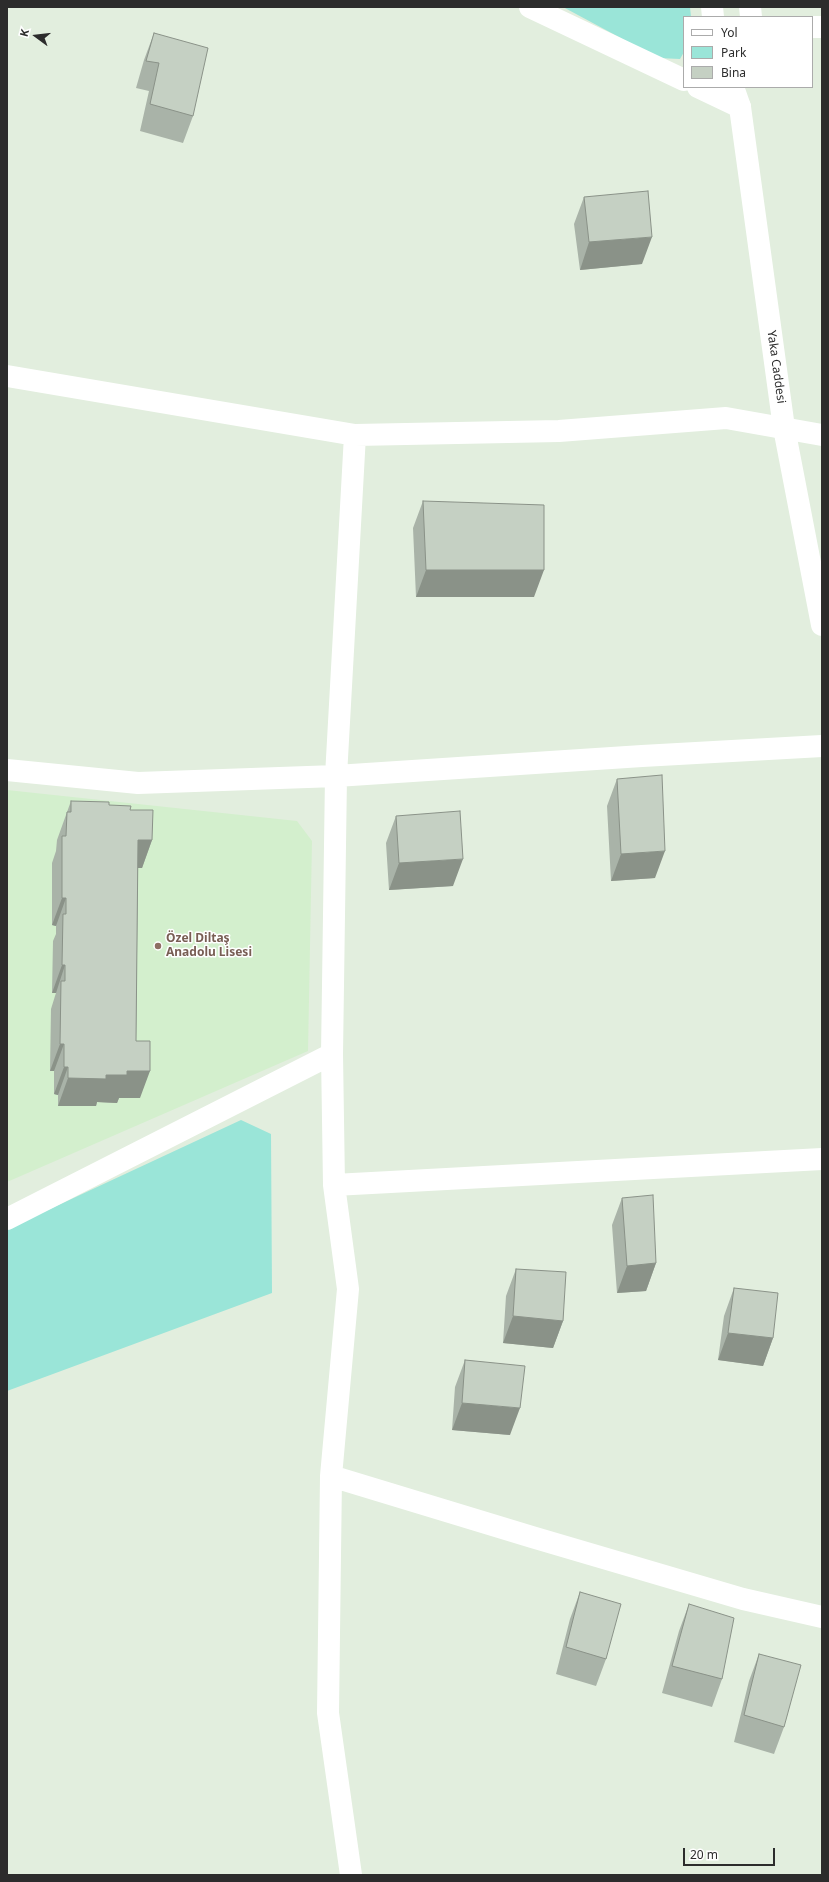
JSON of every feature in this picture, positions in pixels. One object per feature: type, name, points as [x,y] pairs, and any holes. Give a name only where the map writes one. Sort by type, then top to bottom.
[{"type":"street","points":[[530,7],[683,80]]},
{"type":"street","points":[[702,88],[742,97]]},
{"type":"street","name":"Yaka Caddesi","points":[[734,88],[742,97],[784,428],[822,625]]},
{"type":"street","points":[[7,376],[355,435],[559,431],[726,418],[822,435]]},
{"type":"street","points":[[351,1875],[328,1713],[331,1476],[348,1289],[334,1185],[332,1054],[336,776],[355,435]]},
{"type":"street","points":[[7,770],[138,783],[336,776],[649,755],[822,746]]},
{"type":"street","points":[[7,1219],[332,1054]]},
{"type":"street","points":[[334,1185],[822,1160]]},
{"type":"street","points":[[331,1476],[532,1538],[743,1599],[822,1617]]},
{"type":"shaded area","name":"Özel Diltaş Anadolu Lisesi","points":[[7,790],[297,821],[312,841],[308,1051],[7,1182]]},
{"type":"green space","points":[[563,7],[690,7],[691,16],[683,16],[683,54],[680,59],[658,58]]},
{"type":"green space","points":[[241,1120],[271,1134],[272,1293],[7,1391],[7,1229]]},
{"type":"building","points":[[154,33],[208,48],[193,116],[150,104],[159,63],[146,61]]},
{"type":"building","points":[[648,191],[652,237],[589,242],[584,197]]},
{"type":"building","points":[[423,501],[544,505],[544,570],[426,570]]},
{"type":"building","points":[[662,775],[665,851],[621,854],[617,779]]},
{"type":"building","points":[[71,801],[109,802],[109,805],[131,806],[130,810],[153,810],[152,840],[138,840],[136,1041],[150,1041],[150,1071],[127,1071],[127,1075],[106,1075],[106,1079],[68,1078],[68,1067],[64,1067],[64,1044],[60,1044],[61,981],[65,981],[65,965],[62,965],[63,914],[66,914],[66,898],[62,898],[62,836],[66,836],[67,812],[71,812]]},
{"type":"building","points":[[460,811],[463,859],[399,863],[396,816]]},
{"type":"building","points":[[653,1195],[656,1263],[627,1266],[622,1198]]},
{"type":"building","points":[[516,1269],[566,1272],[563,1321],[513,1316]]},
{"type":"building","points":[[734,1288],[778,1293],[773,1338],[728,1333]]},
{"type":"building","points":[[465,1360],[525,1366],[520,1408],[462,1403]]},
{"type":"building","points":[[580,1592],[621,1604],[606,1659],[566,1647]]},
{"type":"building","points":[[689,1604],[734,1618],[722,1679],[672,1666]]},
{"type":"building","points":[[759,1654],[801,1665],[784,1727],[744,1715]]},
{"type":"place","name":"Özel Diltaş Anadolu Lisesi","points":[[158,946]]}]
